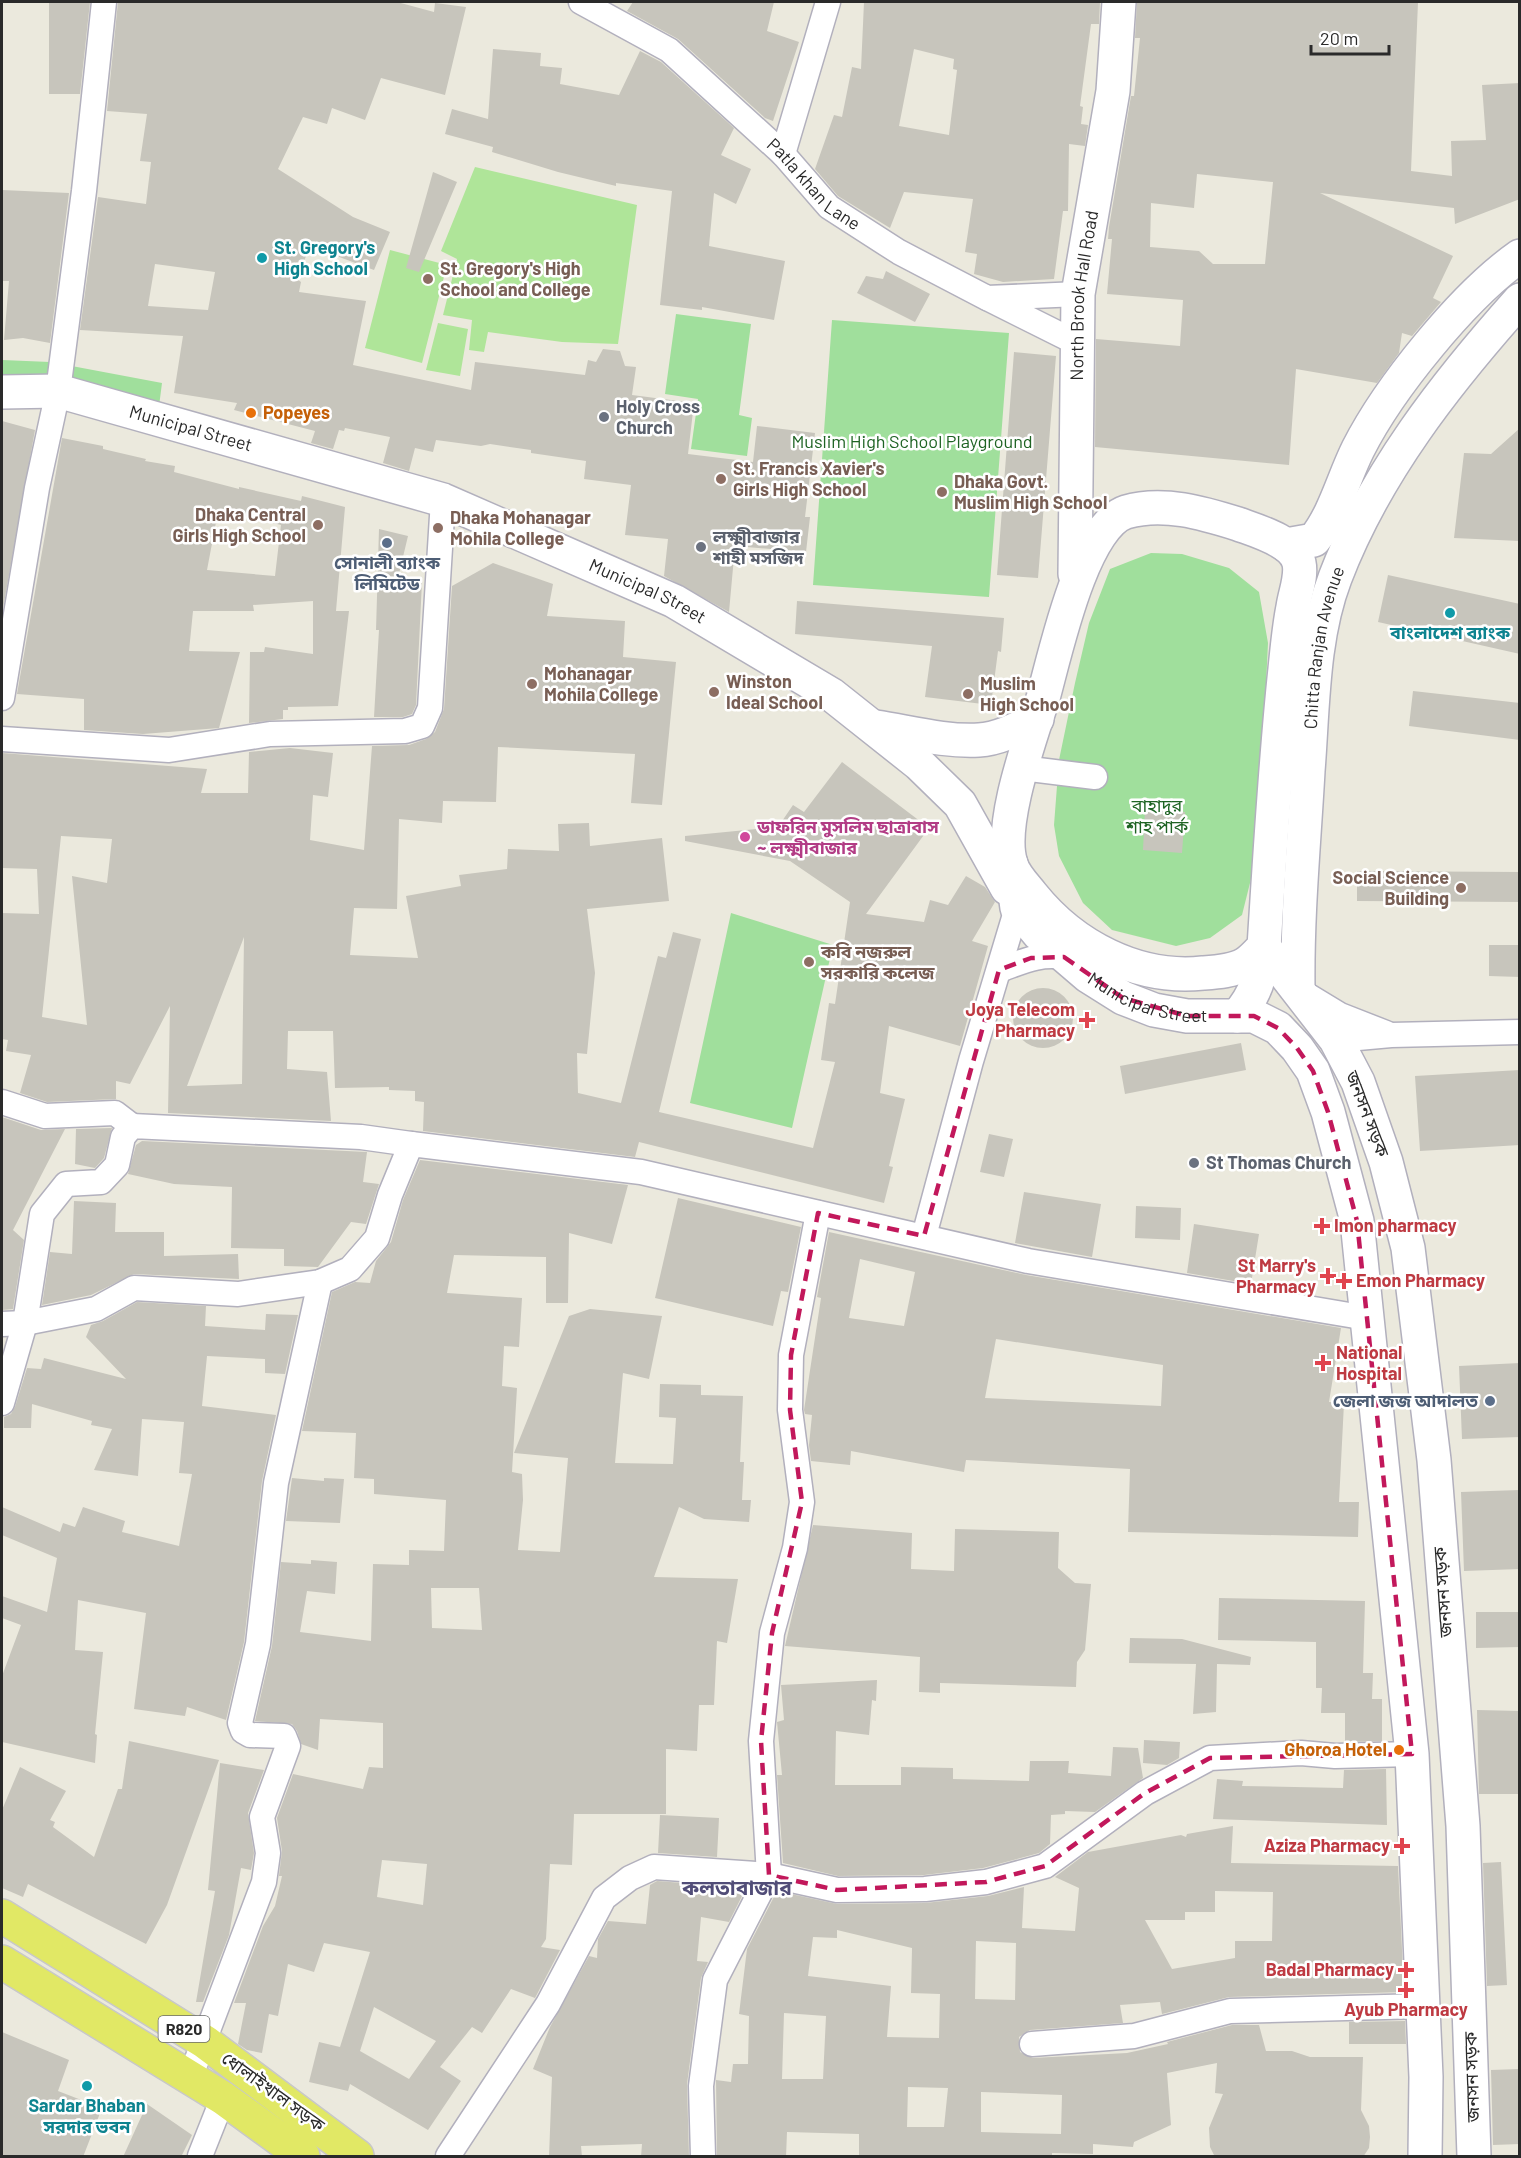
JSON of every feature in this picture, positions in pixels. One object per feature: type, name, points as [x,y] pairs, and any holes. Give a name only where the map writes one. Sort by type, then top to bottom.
[{"type":"main road","name":"North Brook Hall Road","points":[[1075,590],[1078,294],[1113,91],[1119,2]]},
{"type":"main road","points":[[1293,558],[1314,540],[1325,526],[1359,448],[1398,385],[1469,300],[1520,256]]},
{"type":"main road","name":"Chitta Ranjan Avenue","points":[[1298,988],[1297,941],[1316,669],[1327,603],[1353,535],[1418,424],[1464,362],[1520,300]]},
{"type":"main road","name":"Municipal Street","points":[[2,392],[58,391],[443,500],[674,602],[832,695],[875,727],[960,804],[982,840],[1017,908],[1039,934],[1064,957],[1123,998],[1154,1010],[1187,1016],[1254,1016],[1278,1028],[1297,1048]]},
{"type":"main road","points":[[1017,908],[1009,833],[1022,768],[1075,590],[1086,558],[1099,534],[1124,513],[1164,508],[1202,513],[1250,528],[1293,558],[1335,579]]},
{"type":"main road","name":"Chitta Ranjan Avenue","points":[[1237,1016],[1249,1004],[1256,989],[1264,947],[1280,716],[1293,608],[1293,558]]},
{"type":"main road","points":[[875,727],[953,739],[981,740],[1008,733],[1036,719]]},
{"type":"main road","points":[[1011,864],[1042,907],[1070,932],[1108,957],[1133,968],[1187,975],[1225,971],[1247,963],[1264,947],[1336,1040],[1297,1048]]},
{"type":"main road","name":"জনসন সড়ক","points":[[1336,1040],[1358,1082],[1386,1162],[1408,1248],[1434,1460],[1463,1826],[1474,2155]]},
{"type":"main road","name":"জনসন সড়ক","points":[[1297,1048],[1312,1071],[1328,1112],[1344,1165],[1357,1221],[1412,1754],[1423,2006],[1425,2155]]},
{"type":"main road","points":[[1416,1827],[1463,1826]]},
{"type":"main road","name":"ধোলাইখাল সড়ক","points":[[2,1916],[205,2042],[357,2157]]},
{"type":"main road","name":"ধোলাইখাল সড়ক","points":[[2,1962],[223,2098],[303,2157]]},
{"type":"main road","points":[[1425,2155],[1474,2155]]},
{"type":"street","points":[[2,698],[37,488],[58,391],[84,191],[104,2]]},
{"type":"street","name":"Patla khan Lane","points":[[581,2],[669,50],[783,154],[829,207],[899,252],[1076,342]]},
{"type":"street","points":[[783,154],[828,2]]},
{"type":"street","points":[[987,298],[1078,294]]},
{"type":"street","points":[[2,740],[169,750],[270,734],[405,731],[422,726],[430,708],[443,500]]},
{"type":"street","points":[[1022,768],[1095,777]]},
{"type":"street","points":[[924,1236],[971,1061],[1017,908]]},
{"type":"street","points":[[999,970],[1031,958],[1047,955],[1064,957]]},
{"type":"street","points":[[1298,988],[1340,1015],[1391,1035]]},
{"type":"street","points":[[1336,1040],[1391,1035],[1520,1032]]},
{"type":"street","points":[[2,1102],[45,1116],[116,1113],[132,1126],[333,1135],[640,1172],[1028,1261],[1367,1318]]},
{"type":"street","points":[[2,1403],[13,1323],[42,1214],[66,1184],[101,1182],[117,1165],[123,1137],[132,1126]]},
{"type":"street","points":[[13,1323],[96,1310],[134,1288],[238,1294],[320,1282],[350,1269],[377,1238],[390,1195],[411,1144]]},
{"type":"street","points":[[703,2157],[701,2086],[715,1980],[769,1875],[761,1740],[772,1633],[795,1548],[802,1502],[790,1410],[791,1355],[818,1213]]},
{"type":"street","points":[[190,2078],[264,1882],[268,1853],[262,1816],[288,1746],[284,1736],[250,1735],[243,1731],[240,1723],[258,1644],[276,1483],[320,1282]]},
{"type":"street","points":[[448,2157],[548,2004],[604,1898],[630,1878],[654,1867],[769,1875],[837,1890],[925,1889],[986,1882],[1044,1866],[1145,1792],[1210,1758],[1301,1753],[1335,1756],[1412,1754]]},
{"type":"street","points":[[1032,2043],[1134,2036],[1230,2011],[1423,2006]]},
{"type":"street","points":[[200,2157],[223,2098]]},
{"type":"highlighted area","points":[[1064,957],[1123,998],[1187,1016],[1254,1016],[1278,1028],[1297,1048],[1313,1071],[1328,1112],[1357,1221],[1412,1754],[1210,1758],[1145,1793],[1045,1866],[986,1882],[837,1890],[769,1875],[761,1741],[772,1633],[802,1502],[790,1410],[791,1355],[818,1213],[924,1236],[999,970],[1031,958]]},
{"type":"green space","points":[[475,167],[637,205],[618,344],[562,342],[488,332],[484,352],[469,350],[472,320],[443,315],[457,259],[441,251]]},
{"type":"green space","points":[[390,250],[447,265],[422,363],[365,348]]},
{"type":"green space","points":[[676,314],[751,324],[739,415],[752,418],[747,456],[691,449],[698,399],[665,394]]},
{"type":"green space","name":"Muslim High School Playground","points":[[832,320],[1009,333],[989,597],[813,585]]},
{"type":"green space","points":[[438,323],[468,329],[460,376],[426,370]]},
{"type":"green space","points":[[2,360],[50,362],[45,382],[2,384]]},
{"type":"green space","points":[[61,364],[162,383],[158,414],[65,388]]},
{"type":"green space","name":"বাহাদুর শাহ পার্ক","points":[[1151,553],[1182,554],[1229,568],[1259,592],[1268,643],[1258,851],[1242,915],[1210,938],[1176,946],[1112,930],[1083,903],[1059,856],[1054,825],[1059,760],[1089,623],[1110,569]]},
{"type":"green space","points":[[731,913],[833,945],[792,1128],[690,1103]]},
{"type":"building","points":[[49,2],[90,2],[80,94],[49,94]]},
{"type":"building","points":[[118,2],[397,2],[434,12],[435,3],[466,7],[445,95],[381,78],[365,120],[332,108],[327,124],[303,117],[278,169],[353,217],[390,232],[374,270],[310,246],[297,279],[301,282],[299,292],[366,301],[353,365],[471,390],[475,362],[585,375],[588,360],[596,362],[603,349],[620,351],[625,366],[636,367],[632,395],[694,403],[688,454],[753,462],[757,426],[815,433],[805,517],[810,517],[806,552],[735,546],[729,612],[664,576],[668,539],[625,535],[631,485],[584,479],[586,461],[490,444],[481,446],[436,440],[433,452],[415,448],[409,471],[383,463],[390,437],[345,428],[344,431],[339,430],[333,449],[311,443],[315,431],[234,410],[237,403],[174,393],[183,336],[80,330],[98,197],[146,204],[151,162],[140,161],[147,114],[107,111]],"holes":[[[155,264],[215,272],[208,310],[148,306]]]},
{"type":"building","points":[[633,2],[774,2],[767,31],[799,42],[773,121],[765,118],[678,39],[627,11]]},
{"type":"building","points":[[864,2],[1100,2],[1099,24],[1091,24],[1080,106],[1083,107],[1081,124],[1088,125],[1085,146],[1069,144],[1068,211],[1063,211],[1054,279],[1003,282],[974,274],[977,254],[965,252],[973,199],[904,192],[890,228],[838,196],[815,169],[834,115],[842,117],[852,67],[861,69]],"holes":[[[914,49],[954,59],[953,69],[957,70],[949,135],[899,126]]]},
{"type":"building","points":[[1137,2],[1418,2],[1411,171],[1452,176],[1451,141],[1486,140],[1482,85],[1520,83],[1520,199],[1455,224],[1454,208],[1320,193],[1453,256],[1433,298],[1441,302],[1412,336],[1402,333],[1399,353],[1377,383],[1296,369],[1289,465],[1095,447],[1096,339],[1180,346],[1183,300],[1107,294],[1112,239],[1108,239],[1109,227],[1131,96],[1134,96],[1140,38],[1135,38]],"holes":[[[1197,174],[1273,182],[1265,264],[1213,264],[1199,251],[1150,247],[1151,203],[1194,208]]]},
{"type":"building","points":[[493,49],[541,53],[540,66],[562,68],[560,84],[619,95],[640,51],[661,62],[734,128],[721,155],[751,169],[736,204],[714,193],[709,246],[785,261],[774,320],[702,307],[702,310],[660,305],[672,191],[616,183],[616,186],[558,172],[492,152],[493,147],[445,134],[452,109],[488,119]]},
{"type":"building","points":[[433,172],[457,182],[419,272],[406,268]]},
{"type":"building","points":[[2,190],[69,193],[50,343],[23,338],[4,340],[9,281],[2,281]]},
{"type":"building","points":[[886,271],[930,294],[915,322],[857,293],[866,276],[883,279]]},
{"type":"building","points":[[1014,352],[1056,356],[1038,578],[997,575]]},
{"type":"building","points":[[2,421],[35,430],[2,614]]},
{"type":"building","points":[[1520,428],[1520,541],[1454,538],[1464,453],[1491,454]]},
{"type":"building","points":[[62,438],[103,446],[103,449],[146,459],[145,461],[175,466],[174,472],[239,489],[239,487],[301,501],[302,496],[345,507],[336,611],[349,611],[338,706],[288,707],[288,710],[283,710],[283,719],[249,723],[250,652],[264,652],[265,647],[313,654],[313,601],[253,605],[254,611],[193,611],[189,651],[240,652],[219,728],[143,734],[84,730],[84,699],[17,694]],"holes":[[[224,511],[281,525],[275,576],[207,570],[217,517],[222,519]]]},
{"type":"building","points":[[379,529],[408,536],[397,582],[422,582],[416,705],[412,714],[403,717],[374,717],[379,630],[376,630]]},
{"type":"building","points":[[493,563],[553,584],[547,616],[625,621],[623,657],[676,662],[662,805],[631,803],[635,754],[498,747],[496,802],[443,801],[442,823],[399,819],[397,909],[354,908],[350,955],[418,958],[406,896],[461,886],[459,875],[507,869],[508,849],[559,851],[558,824],[589,823],[590,846],[662,838],[669,901],[587,909],[595,973],[587,1054],[577,1053],[578,1093],[621,1103],[658,956],[666,958],[673,932],[701,939],[659,1112],[813,1148],[835,1062],[821,1060],[829,1003],[835,1004],[850,902],[790,861],[685,841],[685,836],[778,827],[793,805],[804,812],[842,762],[929,828],[866,914],[924,922],[930,900],[948,905],[966,876],[985,887],[995,902],[972,941],[988,946],[960,1046],[889,1026],[880,1093],[905,1099],[889,1166],[893,1167],[884,1203],[639,1142],[635,1157],[423,1131],[424,1102],[415,1101],[415,1091],[389,1090],[389,1087],[335,1088],[333,1031],[288,1031],[287,1069],[327,1072],[331,1121],[168,1113],[170,1006],[130,1084],[116,1081],[116,1099],[47,1102],[20,1093],[31,1055],[6,1051],[8,1040],[2,1039],[2,913],[39,914],[37,869],[2,868],[2,753],[207,769],[201,793],[248,793],[249,752],[290,748],[333,753],[328,797],[313,795],[310,840],[364,850],[372,746],[409,745],[426,739],[435,732],[444,709],[452,586]],"holes":[[[61,836],[112,839],[107,883],[72,876],[87,1025],[42,1017]],[[244,937],[242,1084],[187,1086]]]},
{"type":"building","name":"বাংলাদেশ ব্যাংক","points":[[1388,575],[1520,604],[1520,654],[1378,622]]},
{"type":"building","points":[[797,601],[1004,618],[1001,652],[998,651],[991,705],[925,697],[932,646],[795,634]]},
{"type":"building","points":[[1413,691],[1520,703],[1520,740],[1409,726]]},
{"type":"building","points":[[1145,809],[1185,812],[1182,853],[1143,850]]},
{"type":"building","points":[[1357,871],[1520,872],[1520,902],[1357,901]]},
{"type":"building","points":[[1489,945],[1520,945],[1520,977],[1489,976]]},
{"type":"building","points":[[1037,988],[1049,988],[1060,993],[1068,1001],[1073,1018],[1071,1030],[1060,1043],[1049,1048],[1037,1048],[1026,1043],[1018,1035],[1013,1024],[1013,1012],[1018,1001],[1026,993]]},
{"type":"building","points":[[1241,1043],[1246,1070],[1125,1094],[1120,1066]]},
{"type":"building","points":[[1520,1070],[1520,1145],[1420,1151],[1415,1076]]},
{"type":"building","points":[[2,1117],[41,1130],[65,1129],[13,1230],[24,1240],[13,1309],[2,1310]]},
{"type":"building","points":[[112,1128],[104,1158],[95,1168],[75,1164],[76,1129]]},
{"type":"building","points":[[989,1134],[1013,1139],[1004,1177],[980,1172]]},
{"type":"building","points":[[142,1141],[367,1152],[363,1182],[379,1184],[366,1224],[351,1222],[318,1267],[284,1266],[284,1249],[231,1248],[232,1187],[174,1184],[128,1174],[136,1145]]},
{"type":"building","points":[[420,1160],[628,1185],[612,1244],[569,1233],[568,1303],[546,1303],[546,1257],[454,1255],[447,1293],[522,1298],[519,1347],[504,1346],[502,1386],[517,1388],[512,1472],[522,1474],[523,1500],[518,1550],[560,1552],[568,1458],[514,1453],[569,1316],[590,1309],[662,1316],[649,1379],[623,1373],[615,1463],[673,1464],[676,1418],[659,1417],[660,1384],[701,1385],[701,1395],[743,1396],[740,1462],[744,1462],[742,1500],[751,1500],[749,1522],[704,1519],[679,1507],[654,1577],[738,1579],[727,1643],[717,1641],[714,1705],[699,1705],[697,1751],[666,1749],[666,1814],[574,1814],[572,1865],[550,1864],[546,1939],[541,1947],[560,1950],[535,1998],[511,1989],[482,2033],[472,2027],[440,2067],[461,2081],[428,2130],[350,2084],[348,2091],[309,2082],[319,2042],[340,2047],[370,1952],[324,1943],[314,1972],[288,1964],[278,2016],[269,2014],[262,2053],[247,2050],[238,2044],[246,2003],[234,2003],[263,1926],[275,1906],[282,1876],[279,1876],[282,1851],[277,1818],[293,1774],[363,1789],[369,1767],[383,1768],[383,1723],[320,1719],[318,1750],[301,1744],[292,1724],[255,1721],[272,1646],[281,1562],[311,1564],[311,1560],[337,1562],[335,1594],[307,1591],[300,1632],[371,1641],[373,1564],[409,1565],[409,1550],[444,1551],[446,1500],[374,1494],[374,1479],[354,1478],[356,1433],[302,1431],[332,1292],[355,1282],[370,1283],[376,1261],[391,1242],[403,1200]],"holes":[[[431,1588],[479,1588],[482,1630],[432,1628]],[[382,1860],[427,1864],[423,1905],[377,1897]],[[374,2007],[436,2041],[409,2079],[360,2051]]]},
{"type":"building","points":[[1024,1192],[1101,1204],[1092,1257],[1015,1243]]},
{"type":"building","points":[[678,1198],[801,1227],[788,1292],[781,1291],[773,1326],[655,1298]]},
{"type":"building","points":[[74,1201],[116,1203],[115,1232],[164,1232],[164,1256],[238,1254],[239,1279],[134,1274],[91,1295],[42,1305],[50,1252],[72,1254]]},
{"type":"building","points":[[1136,1206],[1181,1208],[1180,1240],[1135,1238]]},
{"type":"building","points":[[1194,1224],[1259,1234],[1251,1284],[1187,1273]]},
{"type":"building","points":[[829,1232],[1026,1275],[1341,1328],[1329,1402],[1344,1403],[1339,1502],[1359,1502],[1358,1537],[1128,1532],[1130,1469],[966,1460],[964,1472],[851,1451],[850,1465],[811,1461],[809,1445],[812,1415],[805,1414],[804,1410],[821,1298],[817,1297]],"holes":[[[860,1259],[915,1272],[904,1326],[849,1318]],[[996,1339],[1163,1365],[1161,1406],[985,1398]]]},
{"type":"building","points":[[137,1302],[206,1306],[205,1326],[265,1330],[266,1314],[298,1315],[285,1374],[265,1373],[265,1359],[207,1356],[202,1406],[276,1415],[262,1481],[244,1642],[226,1720],[187,1707],[185,1716],[134,1709],[146,1613],[78,1600],[75,1650],[103,1652],[95,1734],[97,1735],[95,1763],[2,1742],[2,1676],[21,1625],[2,1618],[2,1596],[47,1612],[57,1558],[2,1535],[2,1507],[60,1532],[63,1523],[75,1527],[83,1507],[125,1521],[122,1532],[179,1546],[192,1474],[179,1473],[184,1422],[142,1419],[138,1476],[94,1470],[112,1429],[91,1425],[92,1421],[32,1404],[31,1428],[4,1428],[4,1417],[11,1414],[15,1407],[27,1368],[41,1369],[44,1358],[126,1379],[86,1337],[91,1325]]},
{"type":"building","name":"জেলা জজ আদালত","points":[[1520,1363],[1520,1437],[1462,1439],[1459,1366]]},
{"type":"building","points":[[292,1478],[324,1481],[324,1478],[344,1479],[340,1523],[286,1521]]},
{"type":"building","points":[[1520,1490],[1520,1569],[1464,1571],[1461,1492]]},
{"type":"building","points":[[813,1525],[912,1533],[911,1569],[954,1571],[955,1529],[1059,1532],[1058,1568],[1075,1583],[1091,1584],[1085,1650],[1077,1662],[1076,1687],[940,1683],[940,1693],[919,1692],[920,1657],[785,1646]]},
{"type":"building","points":[[1219,1598],[1365,1601],[1363,1673],[1373,1673],[1372,1699],[1382,1699],[1382,1741],[1345,1742],[1345,1713],[1321,1713],[1322,1688],[1316,1688],[1316,1642],[1218,1640]]},
{"type":"building","points":[[1476,1612],[1520,1612],[1520,1647],[1476,1648]]},
{"type":"building","points":[[1130,1638],[1182,1639],[1251,1657],[1250,1665],[1217,1664],[1216,1712],[1193,1714],[1196,1664],[1129,1663]]},
{"type":"building","points":[[877,1680],[876,1701],[872,1700],[869,1735],[836,1731],[835,1785],[901,1785],[901,1767],[953,1768],[953,1779],[1029,1781],[1030,1761],[1069,1761],[1068,1773],[1111,1776],[1113,1747],[1138,1748],[1143,1778],[1095,1812],[1065,1811],[1065,1814],[1051,1815],[1050,1844],[1039,1853],[983,1868],[924,1875],[838,1876],[783,1863],[777,1775],[782,1775],[777,1722],[784,1720],[781,1685]]},
{"type":"building","points":[[1477,1710],[1520,1711],[1520,1794],[1479,1794]]},
{"type":"building","points":[[1144,1740],[1180,1742],[1179,1758],[1167,1765],[1143,1763]]},
{"type":"building","points":[[129,1741],[219,1760],[167,1905],[146,1944],[28,1884],[23,1897],[2,1888],[2,1810],[20,1767],[66,1791],[50,1820],[55,1822],[53,1827],[94,1857],[118,1789],[122,1789]]},
{"type":"building","points":[[220,1763],[264,1770],[248,1813],[254,1853],[251,1870],[241,1868],[229,1935],[203,2002],[196,2002],[215,1891],[208,1890]]},
{"type":"building","points":[[1386,1769],[1387,1825],[1213,1819],[1217,1779],[1243,1781],[1242,1786],[1343,1788],[1344,1770]]},
{"type":"building","points":[[660,1815],[719,1818],[717,1857],[658,1853]]},
{"type":"building","points":[[1233,1826],[1231,1863],[1398,1866],[1404,1992],[1229,1997],[1162,2014],[1160,2002],[1120,2005],[1123,2023],[1030,2030],[1019,2037],[1020,2052],[1033,2058],[1127,2053],[1168,2044],[1167,2042],[1232,2025],[1259,2025],[1266,2051],[1292,2051],[1310,2057],[1363,2057],[1361,2110],[1369,2126],[1370,2137],[1369,2148],[1363,2157],[1215,2157],[1210,2147],[1209,2128],[1223,2094],[1215,2093],[1217,2063],[1167,2073],[1171,2125],[1134,2142],[1133,2147],[1093,2144],[1093,2154],[1052,2153],[1052,2157],[859,2157],[859,2134],[787,2132],[786,2157],[717,2157],[716,2080],[731,2082],[733,2064],[748,2064],[749,2016],[739,2014],[747,1949],[777,1891],[837,1904],[925,1903],[988,1896],[1024,1887],[1022,1928],[1075,1931],[1079,1888],[1055,1877],[1088,1852],[1181,1835],[1186,1837],[1187,1834]],"holes":[[[1215,1891],[1273,1892],[1272,1941],[1235,1941],[1235,1958],[1172,1969],[1145,1920],[1185,1920],[1185,1912],[1215,1912]],[[837,1930],[912,1948],[911,1993],[940,1994],[939,2038],[887,2037],[891,1986],[808,1976],[813,1937],[837,1938]],[[976,1941],[1016,1943],[1015,2000],[975,1999]],[[784,2013],[826,2016],[823,2079],[782,2079]],[[908,2087],[948,2088],[944,2127],[907,2127]],[[981,2092],[1062,2095],[1061,2134],[981,2132]]]},
{"type":"building","points":[[1501,1862],[1507,1985],[1487,1986],[1483,1863]]},
{"type":"building","points":[[657,1881],[746,1888],[729,1922],[701,1917],[697,1961],[708,1962],[701,1978],[687,2084],[689,2157],[641,2157],[642,2144],[581,2146],[582,2157],[549,2157],[552,2077],[533,2069],[550,2027],[589,1956],[597,1958],[598,1939],[608,1921],[646,1924],[650,1885]]},
{"type":"building","points":[[1405,2021],[1406,2044],[1349,2044],[1349,2022]]},
{"type":"building","points":[[2,2032],[69,2060],[58,2091],[102,2108],[83,2157],[2,2157]]},
{"type":"building","points":[[1520,2069],[1520,2144],[1493,2145],[1491,2070]]},
{"type":"building","points":[[147,2104],[192,2135],[181,2157],[123,2157]]},
{"type":"place","name":"St. Gregory's High School","points":[[262,258]]},
{"type":"place","name":"St. Gregory's High School and College","points":[[428,279]]},
{"type":"place","name":"Popeyes","points":[[251,413]]},
{"type":"place","name":"Holy Cross Church","points":[[604,417]]},
{"type":"place","name":"St. Francis Xavier's Girls High School","points":[[721,479]]},
{"type":"place","name":"Dhaka Govt. Muslim High School","points":[[942,492]]},
{"type":"place","name":"Dhaka Central Girls High School","points":[[318,525]]},
{"type":"place","name":"Dhaka Mohanagar Mohila College","points":[[438,528]]},
{"type":"place","name":"সোনালী ব্যাংক লিমিটেড","points":[[387,543]]},
{"type":"place","name":"লক্ষ্মীবাজার শাহী মসজিদ","points":[[701,547]]},
{"type":"place","name":"বাংলাদেশ ব্যাংক","points":[[1450,613]]},
{"type":"place","name":"Mohanagar Mohila College","points":[[532,684]]},
{"type":"place","name":"Winston Ideal School","points":[[714,692]]},
{"type":"place","name":"Muslim High School","points":[[968,694]]},
{"type":"place","name":"ডাফরিন মুসলিম ছাত্রাবাস ~ লক্ষ্মীবাজার","points":[[745,837]]},
{"type":"place","name":"Social Science Building","points":[[1461,888]]},
{"type":"place","name":"কবি নজরুল সরকারি কলেজ","points":[[809,962]]},
{"type":"place","name":"Joya Telecom Pharmacy","points":[[1087,1020]]},
{"type":"place","name":"St Thomas Church","points":[[1194,1163]]},
{"type":"place","name":"Imon pharmacy","points":[[1322,1226]]},
{"type":"place","name":"St Marry's Pharmacy","points":[[1328,1276]]},
{"type":"place","name":"Emon Pharmacy","points":[[1344,1281]]},
{"type":"place","name":"National Hospital","points":[[1323,1363]]},
{"type":"place","name":"জেলা জজ আদালত","points":[[1490,1401]]},
{"type":"place","name":"Ghoroa Hotel","points":[[1399,1750]]},
{"type":"place","name":"Aziza Pharmacy","points":[[1402,1846]]},
{"type":"place","name":"Badal Pharmacy","points":[[1406,1970]]},
{"type":"place","name":"Ayub Pharmacy","points":[[1406,1990]]},
{"type":"place","name":"Sardar Bhaban সরদার ভবন","points":[[87,2086]]},
{"type":"district","name":"কলতাবাজার","points":[[737,1888]]}]
